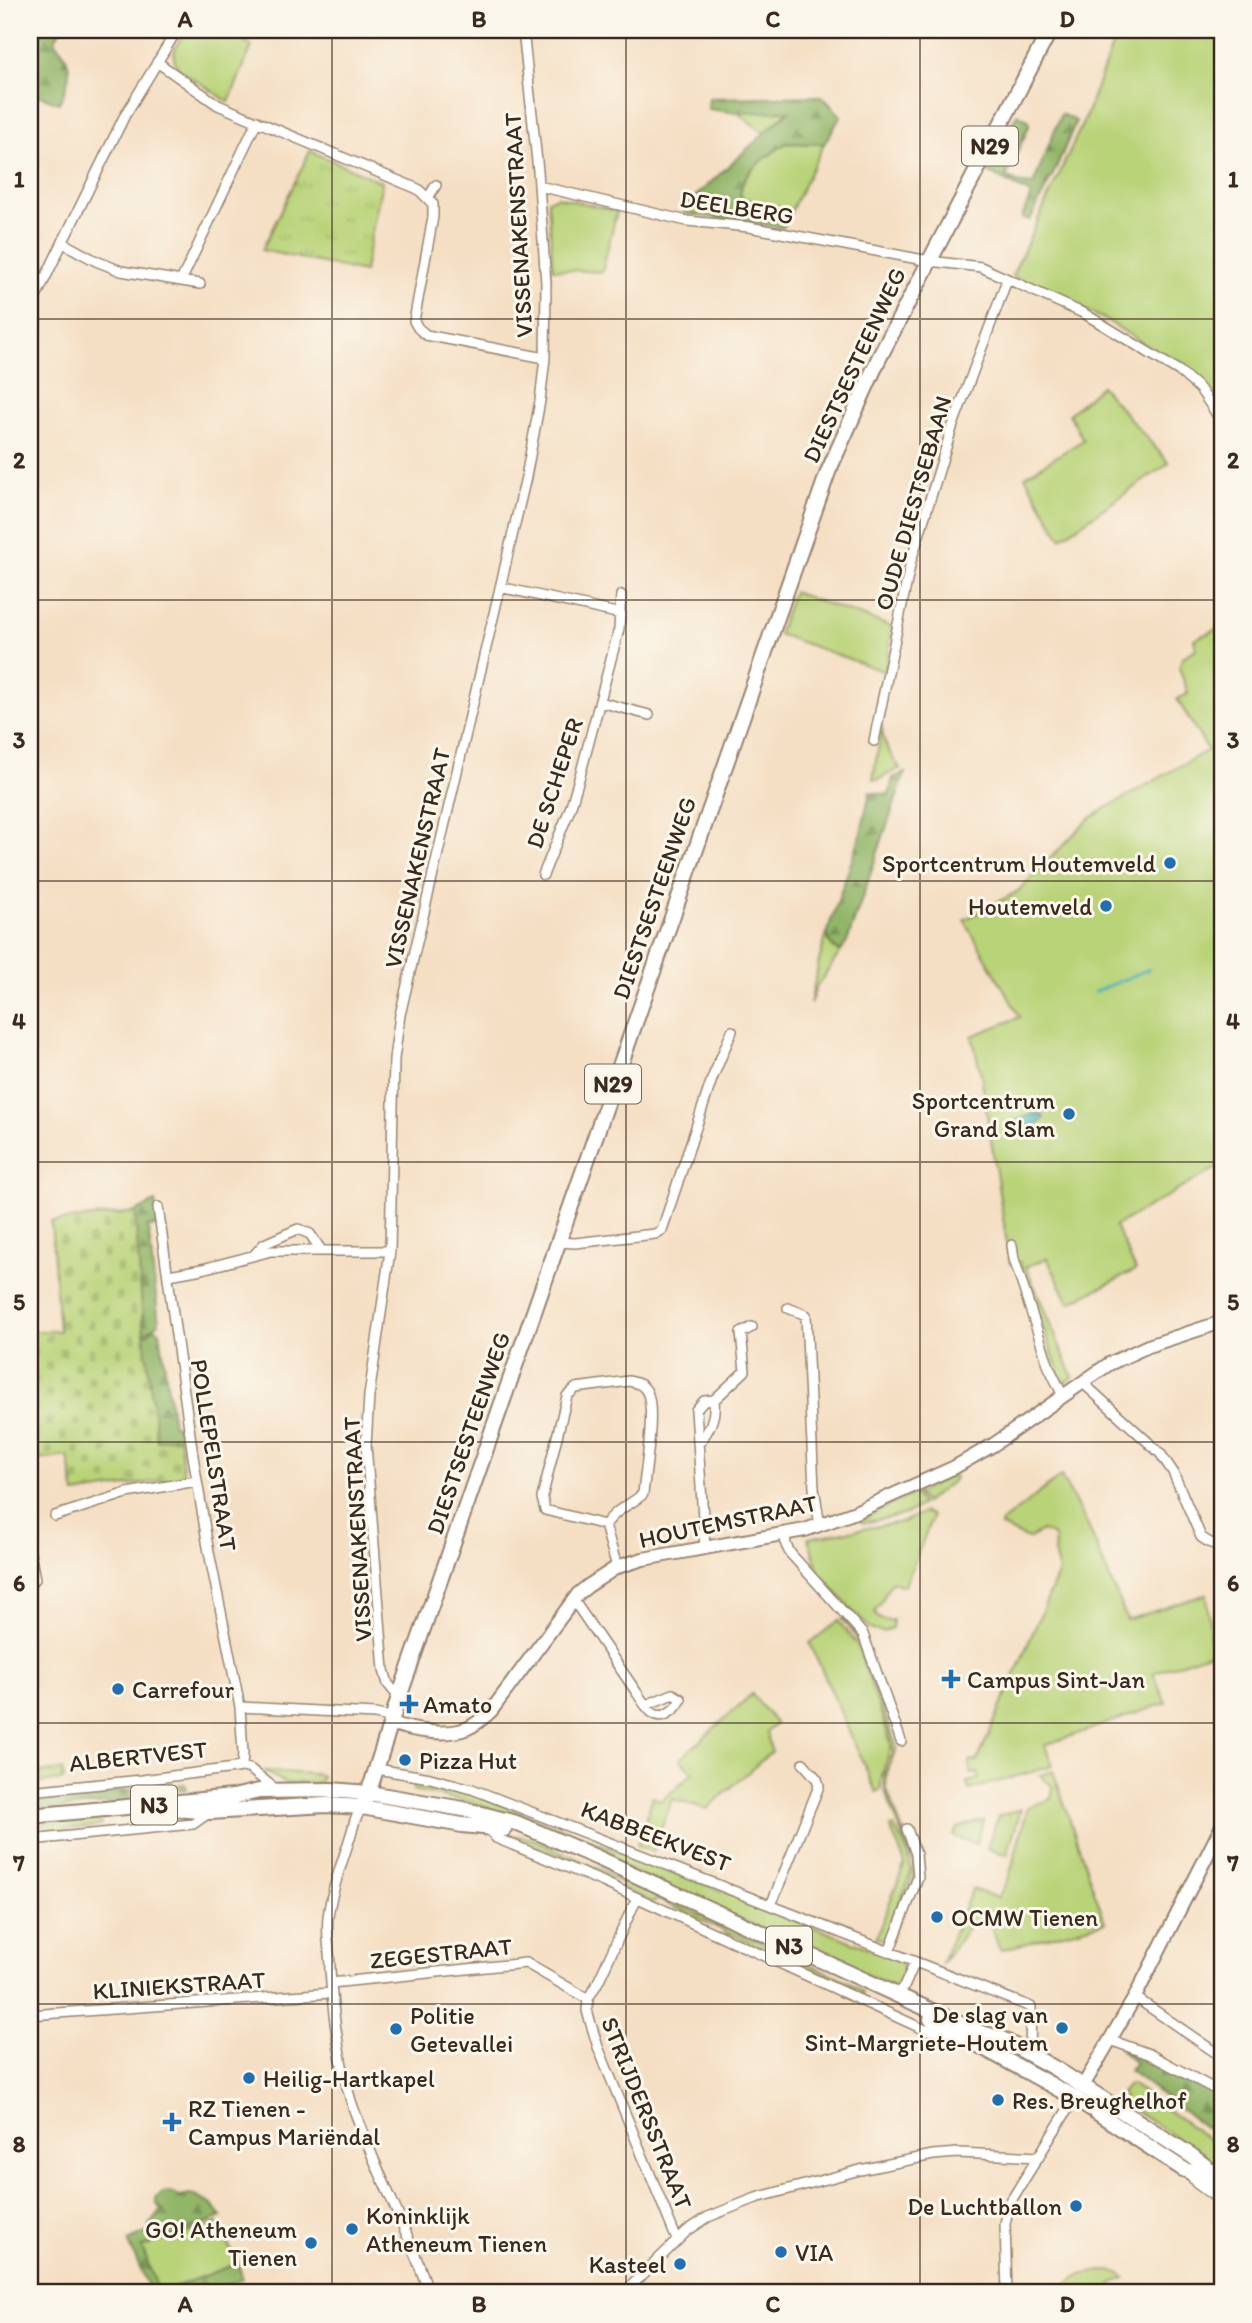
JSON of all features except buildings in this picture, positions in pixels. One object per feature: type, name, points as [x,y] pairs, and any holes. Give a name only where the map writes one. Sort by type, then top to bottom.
[{"type":"main road","name":"DIESTSESTEENWEG","points":[[365,1800],[819,496],[856,406],[1051,30]]},
{"type":"main road","name":"ALBERTVEST","points":[[30,1816],[233,1797],[259,1791],[331,1790],[365,1800]]},
{"type":"main road","name":"KABBEEKVEST","points":[[365,1800],[406,1798],[463,1809],[542,1833],[978,2032],[1002,2039],[1030,2055],[1079,2092]]},
{"type":"main road","name":"N3","points":[[30,1822],[176,1809],[211,1812],[365,1800]]},
{"type":"main road","name":"KABBEEKVEST","points":[[365,1800],[461,1825],[486,1826],[532,1836],[893,1999],[947,2029],[1079,2092]]},
{"type":"main road","name":"N3","points":[[1079,2092],[1189,2172],[1222,2189]]},
{"type":"main road","name":"N3","points":[[1079,2092],[1192,2156],[1222,2179]]},
{"type":"street","points":[[30,309],[124,117],[177,30]]},
{"type":"street","name":"VISSENAKENSTRAAT","points":[[399,1697],[388,1684],[383,1670],[366,1445],[369,1396],[390,1251],[394,1059],[400,1015],[534,436],[545,358],[546,283],[523,30]]},
{"type":"street","points":[[157,62],[218,105],[418,189],[433,204],[414,321],[418,328],[426,335],[545,358]]},
{"type":"street","points":[[181,281],[257,121]]},
{"type":"street","points":[[428,198],[436,185]]},
{"type":"street","name":"DEELBERG","points":[[539,186],[687,220],[749,227],[929,261],[981,267],[1085,314],[1179,371],[1200,389],[1222,422]]},
{"type":"street","points":[[63,243],[121,271],[200,284]]},
{"type":"street","name":"OUDE DIESTSEBAAN","points":[[874,741],[911,562],[952,428],[1007,280]]},
{"type":"street","points":[[500,587],[621,614]]},
{"type":"street","name":"DE SCHEPER","points":[[543,875],[570,809],[600,702],[619,629],[621,596]]},
{"type":"street","name":"DE SCHEPER","points":[[600,702],[649,715]]},
{"type":"street","points":[[558,1242],[575,1243],[655,1234],[662,1230],[712,1079],[732,1031]]},
{"type":"street","name":"POLLEPELSTRAAT","points":[[158,1207],[197,1481],[240,1707],[246,1768]]},
{"type":"street","points":[[254,1255],[264,1244],[298,1228],[310,1234],[321,1250]]},
{"type":"street","points":[[1012,1245],[1014,1259],[1049,1367],[1063,1396]]},
{"type":"street","points":[[169,1275],[271,1251],[390,1251]]},
{"type":"street","points":[[788,1308],[806,1315],[814,1488],[820,1526]]},
{"type":"street","name":"HOUTEMSTRAAT","points":[[392,1721],[403,1727],[436,1731],[459,1731],[478,1722],[491,1711],[574,1601],[588,1586],[617,1567],[660,1555],[820,1526],[955,1467],[1013,1433],[1109,1364],[1147,1346],[1222,1322]]},
{"type":"street","points":[[705,1548],[696,1410],[704,1401],[714,1400],[745,1371],[741,1333],[752,1327]]},
{"type":"street","points":[[629,1381],[641,1385],[648,1394],[650,1409],[643,1494],[615,1511],[605,1525],[545,1510],[542,1498],[567,1396],[576,1388],[629,1381]]},
{"type":"street","points":[[1082,1382],[1160,1453],[1173,1472],[1201,1536],[1217,1545],[1222,1543]]},
{"type":"street","points":[[698,1444],[708,1433],[715,1416],[714,1400]]},
{"type":"street","points":[[55,1516],[128,1493],[197,1481]]},
{"type":"street","points":[[605,1525],[617,1567]]},
{"type":"street","points":[[785,1534],[790,1553],[863,1633],[901,1741]]},
{"type":"street","points":[[30,1553],[35,1579],[30,1583]]},
{"type":"street","points":[[574,1601],[646,1706]]},
{"type":"street","points":[[240,1707],[375,1714],[392,1721]]},
{"type":"street","points":[[771,1905],[819,1786],[817,1779],[803,1762]]},
{"type":"street","points":[[246,1768],[278,1791]]},
{"type":"street","name":"ALBERTVEST","points":[[30,1791],[246,1768]]},
{"type":"street","name":"KABBEEKVEST","points":[[377,1769],[430,1778],[472,1789],[1031,2007],[1030,2055]]},
{"type":"street","points":[[365,1800],[355,1820],[328,1917],[331,1988],[338,2048],[352,2103],[429,2293]]},
{"type":"street","points":[[30,1840],[193,1824],[211,1812]]},
{"type":"street","name":"KABBEEKVEST","points":[[486,1826],[496,1838],[565,1864],[923,2029],[947,2029]]},
{"type":"street","points":[[1007,2293],[1005,2217],[1009,2204],[1135,1997],[1222,1826]]},
{"type":"street","points":[[890,1952],[918,1877],[916,1854],[906,1829]]},
{"type":"street","points":[[588,1999],[637,1898]]},
{"type":"street","points":[[896,1994],[904,1987],[915,1962]]},
{"type":"street","name":"ZEGESTRAAT","points":[[331,1988],[526,1963],[588,1999]]},
{"type":"street","name":"KLINIEKSTRAAT","points":[[30,2015],[331,1988]]},
{"type":"street","points":[[1135,1997],[1222,2057]]},
{"type":"street","name":"STRIJDERSSTRAAT","points":[[588,1999],[587,2011],[598,2047],[677,2240]]},
{"type":"street","points":[[1110,2040],[1149,2054],[1222,2093]]},
{"type":"street","points":[[624,2293],[677,2240],[708,2217],[756,2198],[860,2169],[945,2154],[1039,2157]]},
{"type":"street","points":[[1189,2172],[1196,2183],[1222,2202]]},
{"type":"green space","points":[[30,30],[60,30],[54,42],[65,56],[69,71],[59,103],[30,92]]},
{"type":"green space","points":[[186,30],[228,30],[252,46],[229,102],[176,65],[175,50]]},
{"type":"green space","points":[[1118,30],[1222,30],[1222,415],[1187,372],[1108,321],[1012,276],[1086,116]]},
{"type":"green space","points":[[822,96],[841,116],[824,144],[786,143],[755,166],[744,180],[741,189],[741,198],[791,211],[783,228],[718,218],[697,195],[789,111],[738,113],[708,109],[709,98]]},
{"type":"green space","points":[[790,110],[764,133],[738,113]]},
{"type":"green space","points":[[1017,114],[1028,120],[1029,126],[1006,177],[1022,184],[1033,185],[1061,114],[1076,121],[1030,220],[1022,218],[1031,194],[987,172]]},
{"type":"green space","points":[[786,143],[824,144],[791,211],[741,198],[741,189],[749,173]]},
{"type":"green space","points":[[310,151],[382,182],[364,272],[262,250]]},
{"type":"green space","points":[[697,195],[718,218],[685,213],[684,208]]},
{"type":"green space","points":[[557,197],[617,211],[602,272],[553,269],[548,200]]},
{"type":"green space","points":[[1101,386],[1169,463],[1061,538],[1025,476],[1083,440],[1069,414]]},
{"type":"green space","points":[[793,592],[893,627],[885,672],[778,634]]},
{"type":"green space","name":"Houtemveld","points":[[1222,627],[1222,1165],[1115,1226],[1136,1270],[1069,1303],[1047,1258],[1026,1267],[1073,1377],[1065,1382],[1061,1379],[1020,1262],[1010,1264],[981,1074],[972,1036],[1020,1017],[964,920],[1017,892],[1088,820],[1208,750],[1177,699],[1188,694],[1179,667],[1183,657],[1196,649],[1194,639]]},
{"type":"green space","points":[[882,725],[887,748],[900,768],[878,780],[873,779]]},
{"type":"green space","points":[[905,773],[847,942],[841,951],[837,950],[831,944],[827,932],[860,837],[870,792],[889,795],[893,778]]},
{"type":"green space","points":[[827,932],[828,940],[834,949],[841,951],[816,988],[810,1004],[819,961]]},
{"type":"green space","points":[[155,1202],[159,1226],[148,1227],[159,1323],[144,1333],[135,1212]]},
{"type":"green space","points":[[135,1212],[143,1327],[157,1441],[179,1436],[184,1477],[75,1494],[68,1456],[30,1461],[30,1331],[59,1331],[51,1222]]},
{"type":"green space","points":[[155,1328],[160,1331],[173,1426],[184,1424],[179,1436],[157,1441],[144,1336]]},
{"type":"green space","points":[[952,1475],[954,1480],[925,1503],[917,1493]]},
{"type":"green space","points":[[1061,1476],[1088,1526],[1127,1620],[1207,1594],[1211,1653],[1153,1673],[1166,1703],[1045,1745],[1052,1766],[969,1790],[967,1782],[979,1779],[978,1773],[971,1774],[969,1762],[976,1761],[980,1755],[1059,1572],[1052,1535],[1042,1531],[1025,1538],[1001,1526],[1002,1522]]},
{"type":"green space","points":[[914,1493],[922,1504],[907,1514],[863,1523],[860,1520]]},
{"type":"green space","points":[[924,1512],[932,1518],[906,1583],[903,1586],[892,1581],[875,1612],[882,1620],[893,1620],[892,1628],[884,1632],[872,1630],[819,1572],[808,1538],[903,1522]]},
{"type":"green space","points":[[844,1618],[859,1636],[897,1747],[887,1773],[886,1787],[916,1866],[891,1935],[914,1864],[885,1791],[884,1775],[893,1754],[892,1741],[859,1641],[842,1619]]},
{"type":"green space","points":[[838,1621],[857,1644],[891,1744],[881,1789],[876,1792],[810,1643]]},
{"type":"green space","points":[[752,1694],[776,1724],[767,1731],[771,1752],[707,1809],[672,1799],[653,1852],[637,1845],[653,1796],[661,1801],[693,1773],[680,1759]]},
{"type":"green space","points":[[62,1770],[63,1780],[30,1784],[30,1774]]},
{"type":"green space","points":[[264,1771],[322,1776],[320,1782],[285,1783]]},
{"type":"green space","points":[[1053,1771],[1105,1922],[1000,1950],[988,1918],[970,1925],[941,1965],[972,1889],[998,1898],[1009,1877],[1028,1807],[1051,1799],[1053,1787],[1040,1775]]},
{"type":"green space","points":[[415,1778],[473,1794],[891,1957],[900,1962],[905,1971],[897,1985],[891,1986],[494,1810],[413,1790]]},
{"type":"green space","points":[[185,1784],[186,1789],[157,1792],[156,1798],[30,1812],[30,1801]]},
{"type":"green space","points":[[1021,1809],[1007,1855],[987,1848],[998,1816]]},
{"type":"green space","points":[[89,1819],[101,1823],[100,1826],[30,1833],[30,1825]]},
{"type":"green space","points":[[984,1820],[976,1844],[953,1836],[957,1828]]},
{"type":"green space","points":[[894,1826],[908,1856],[910,1874],[891,1920],[886,1940],[876,1938],[905,1863],[890,1827]]},
{"type":"green space","points":[[495,1832],[533,1839],[849,1982],[863,1993],[861,1998],[853,1994],[854,1989],[793,1962],[791,1966],[788,1964],[789,1960],[729,1933],[727,1937],[724,1935],[725,1931],[657,1899],[654,1903],[621,1888],[622,1883],[517,1838],[508,1836],[506,1840]]},
{"type":"green space","points":[[1120,2049],[1152,2060],[1222,2098],[1222,2140],[1129,2070],[1135,2063]]},
{"type":"green space","points":[[1129,2084],[1222,2149],[1222,2176],[1180,2140],[1121,2102],[1124,2097],[1121,2093]]},
{"type":"green space","points":[[169,2192],[180,2196],[191,2194],[211,2204],[222,2217],[142,2247],[159,2293],[151,2293],[128,2241],[150,2231],[149,2225],[162,2210],[156,2199]]},
{"type":"green space","points":[[218,2223],[238,2263],[159,2293],[142,2247]]},
{"type":"green space","points":[[238,2263],[243,2279],[202,2293],[161,2293]]},
{"type":"green space","points":[[1102,2271],[1115,2272],[1126,2278],[1111,2284],[1111,2293],[1062,2293],[1073,2278]]},
{"type":"green space","points":[[1222,2282],[1222,2293],[1168,2291]]},
{"type":"water","points":[[1036,1113],[1044,1118],[1039,1123],[1027,1129],[1015,1129],[1014,1121]]},
{"type":"waterway","points":[[1094,992],[1149,969]]},
{"type":"place","name":"Sportcentrum Houtemveld","points":[[1170,863]]},
{"type":"place","name":"Houtemveld","points":[[1106,906]]},
{"type":"place","name":"Sportcentrum Grand Slam","points":[[1069,1114]]},
{"type":"place","name":"Campus Sint-Jan","points":[[951,1679]]},
{"type":"place","name":"Carrefour","points":[[118,1689]]},
{"type":"place","name":"Amato","points":[[409,1704]]},
{"type":"place","name":"Pizza Hut","points":[[405,1760]]},
{"type":"place","name":"OCMW Tienen","points":[[937,1917]]},
{"type":"place","name":"De slag van Sint-Margriete-Houtem","points":[[1062,2028]]},
{"type":"place","name":"Politie Getevallei","points":[[396,2029]]},
{"type":"place","name":"Heilig-Hartkapel","points":[[249,2078]]},
{"type":"place","name":"Res. Breughelhof","points":[[998,2100]]},
{"type":"place","name":"RZ Tienen - Campus Mariëndal","points":[[172,2122]]},
{"type":"place","name":"De Luchtballon","points":[[1076,2206]]},
{"type":"place","name":"Koninklijk Atheneum Tienen","points":[[352,2229]]},
{"type":"place","name":"GO! Atheneum Tienen","points":[[311,2243]]},
{"type":"place","name":"VIA","points":[[781,2252]]},
{"type":"place","name":"Kasteel","points":[[680,2264]]}]
